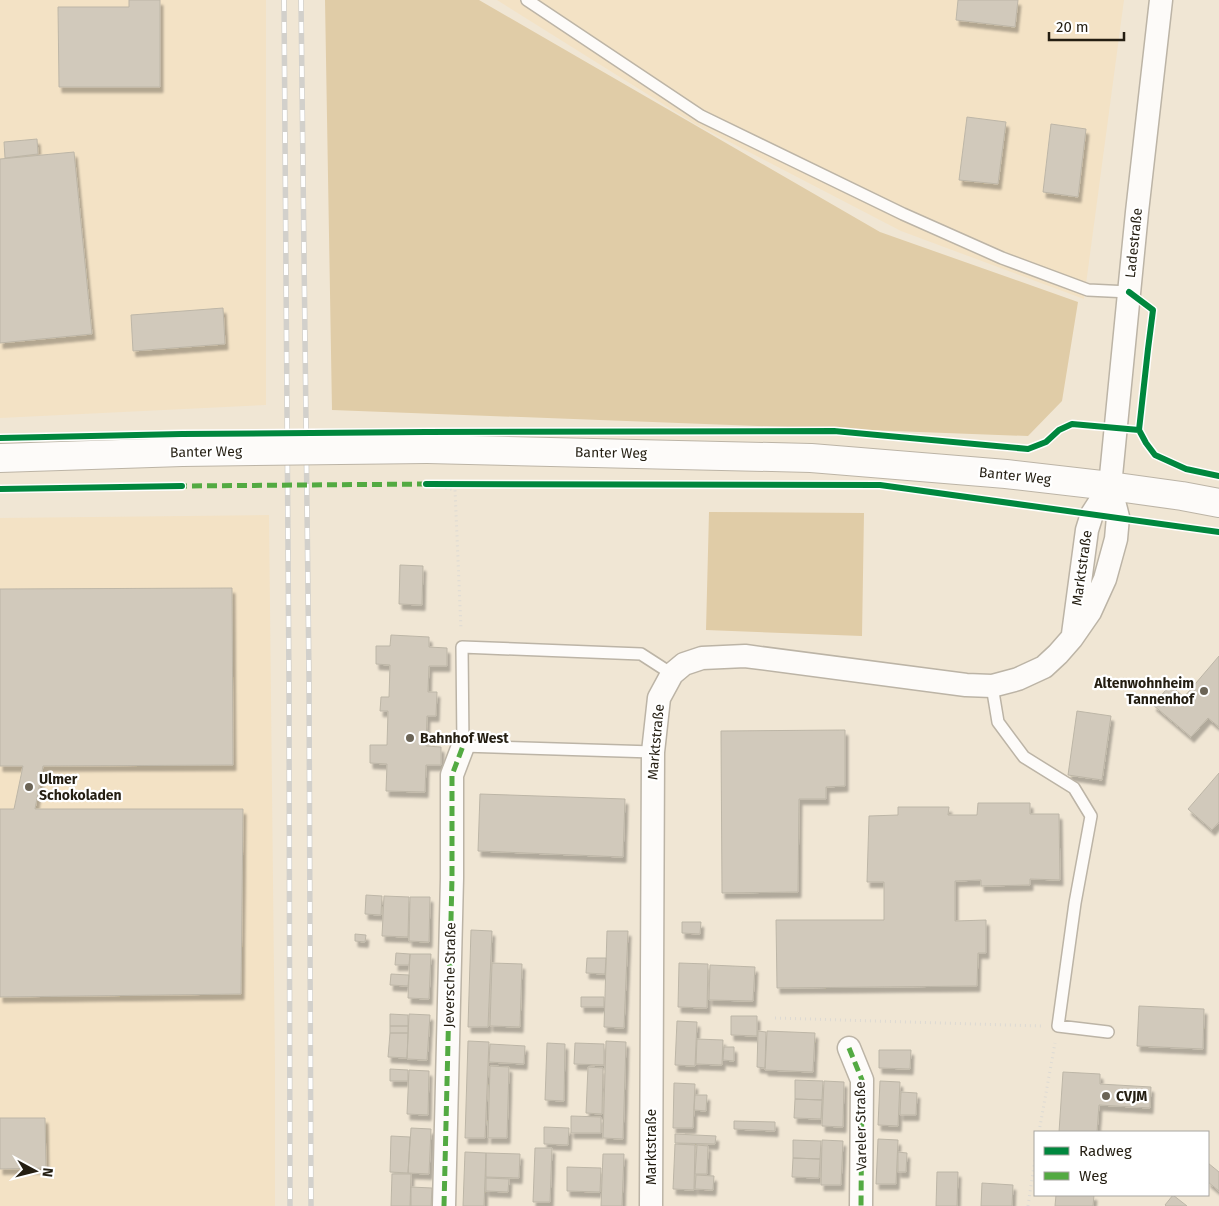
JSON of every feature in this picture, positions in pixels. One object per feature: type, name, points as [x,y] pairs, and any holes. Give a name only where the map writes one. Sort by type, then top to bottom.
[{"type":"street","name":"Ladestraße","points":[[1110,486],[1161,0]]},
{"type":"street","name":"Banter Weg","points":[[0,458],[182,452],[427,449],[811,458],[1006,474],[1110,486],[1219,503]]},
{"type":"street","name":"Marktstraße","points":[[1072,638],[1087,530],[1092,514],[1110,486]]},
{"type":"street","name":"Marktstraße","points":[[651,1206],[653,752],[659,698],[672,674],[684,664],[702,658],[745,656],[966,685],[992,686],[1018,679],[1044,667],[1058,654],[1072,638],[1094,604],[1105,579],[1116,539],[1118,517],[1110,486]]},
{"type":"street","name":"Jeversche Straße","points":[[444,1206],[452,888],[452,774],[463,746]]},
{"type":"street","name":"Vareler Straße","points":[[849,1048],[862,1080],[862,1206]]},
{"type":"lane","points":[[528,0],[709,120],[904,214],[1002,258],[1088,290],[1129,292]]},
{"type":"lane","points":[[653,752],[463,746],[462,647],[641,654],[672,674]]},
{"type":"lane","points":[[992,686],[998,722],[1024,757],[1074,788],[1092,816],[1075,903],[1058,1026],[1108,1032]]},
{"type":"path","points":[[426,484],[455,490],[462,647]]},
{"type":"path","points":[[775,1018],[1058,1026],[1039,1131]]},
{"type":"path","points":[[1028,1206],[1034,1166]]},
{"type":"shaded area","points":[[0,0],[266,0],[266,405],[0,418]]},
{"type":"shaded area","points":[[325,0],[479,0],[880,232],[1078,302],[1062,401],[1028,436],[332,410]]},
{"type":"shaded area","points":[[497,0],[1124,0],[1084,299],[901,231],[695,124]]},
{"type":"shaded area","points":[[709,512],[864,513],[862,636],[706,630]]},
{"type":"shaded area","points":[[269,515],[275,1206],[0,1206],[0,518]]},
{"type":"building","points":[[129,0],[160,0],[160,87],[59,87],[58,7],[129,7]]},
{"type":"building","points":[[958,0],[1018,0],[1015,27],[956,20]]},
{"type":"building","points":[[967,117],[1006,122],[998,184],[959,180]]},
{"type":"building","points":[[1051,124],[1086,129],[1078,197],[1043,192]]},
{"type":"building","points":[[37,139],[38,154],[5,158],[4,142]]},
{"type":"building","points":[[74,152],[92,334],[0,343],[0,159]]},
{"type":"building","points":[[223,308],[225,344],[133,351],[131,315]]},
{"type":"building","points":[[400,565],[423,566],[422,605],[399,604]]},
{"type":"building","name":"Ulmer Schokoladen","points":[[232,588],[233,765],[43,766],[35,809],[243,809],[241,994],[0,997],[0,809],[14,809],[23,766],[0,766],[0,589]]},
{"type":"building","points":[[391,635],[429,637],[429,647],[447,648],[447,666],[429,666],[428,692],[437,692],[436,716],[427,716],[426,746],[441,747],[441,765],[426,765],[425,792],[386,791],[387,764],[370,763],[370,745],[387,745],[388,711],[380,711],[381,697],[389,697],[390,665],[376,664],[376,646],[390,646]]},
{"type":"building","name":"Altenwohnheim Tannenhof","points":[[1219,656],[1219,727],[1208,718],[1191,737],[1153,705],[1170,685],[1184,697]]},
{"type":"building","points":[[1077,711],[1111,716],[1102,780],[1068,775]]},
{"type":"building","points":[[845,730],[845,786],[826,787],[826,799],[799,799],[798,892],[722,893],[721,731]]},
{"type":"building","points":[[1219,773],[1219,822],[1212,830],[1188,809]]},
{"type":"building","points":[[480,794],[625,799],[623,857],[478,851]]},
{"type":"building","points":[[978,803],[1030,803],[1030,814],[1059,814],[1060,880],[1030,879],[1030,885],[981,886],[981,880],[955,881],[955,921],[986,920],[986,953],[978,953],[977,986],[777,988],[776,920],[884,920],[884,882],[867,882],[869,816],[898,815],[898,807],[949,807],[948,815],[977,815]]},
{"type":"building","points":[[366,895],[382,896],[381,915],[365,914]]},
{"type":"building","points":[[384,896],[409,897],[408,937],[382,936]]},
{"type":"building","points":[[410,897],[430,897],[429,942],[409,941]]},
{"type":"building","points":[[682,922],[701,922],[700,934],[682,933]]},
{"type":"building","points":[[471,930],[492,931],[488,1027],[468,1027]]},
{"type":"building","points":[[607,931],[628,931],[624,1028],[604,1027]]},
{"type":"building","points":[[355,934],[366,935],[365,942],[355,941]]},
{"type":"building","points":[[396,953],[410,954],[409,965],[395,965]]},
{"type":"building","points":[[410,954],[431,954],[429,999],[408,998]]},
{"type":"building","points":[[587,958],[606,958],[605,974],[586,973]]},
{"type":"building","points":[[492,963],[522,964],[520,1027],[490,1026]]},
{"type":"building","points":[[679,963],[708,964],[707,1008],[678,1007]]},
{"type":"building","points":[[710,965],[755,967],[753,1001],[709,1000]]},
{"type":"building","points":[[391,974],[409,975],[408,986],[390,985]]},
{"type":"building","points":[[581,997],[604,997],[604,1007],[581,1007]]},
{"type":"building","points":[[1139,1006],[1204,1009],[1203,1049],[1137,1046]]},
{"type":"building","points":[[390,1014],[408,1015],[408,1026],[390,1026]]},
{"type":"building","points":[[409,1014],[430,1015],[427,1060],[407,1059]]},
{"type":"building","points":[[731,1016],[757,1016],[757,1036],[731,1035]]},
{"type":"building","points":[[677,1021],[697,1022],[695,1066],[675,1065]]},
{"type":"building","points":[[390,1026],[408,1026],[408,1033],[390,1033]]},
{"type":"building","points":[[758,1031],[766,1032],[765,1068],[757,1067]]},
{"type":"building","points":[[767,1031],[815,1033],[813,1072],[765,1070]]},
{"type":"building","points":[[390,1033],[408,1033],[407,1058],[388,1057]]},
{"type":"building","points":[[697,1039],[723,1040],[722,1065],[696,1064]]},
{"type":"building","points":[[468,1041],[489,1042],[485,1138],[465,1138]]},
{"type":"building","points":[[606,1041],[626,1042],[623,1139],[603,1138]]},
{"type":"building","points":[[547,1043],[565,1044],[564,1101],[545,1100]]},
{"type":"building","points":[[575,1043],[604,1044],[604,1065],[574,1064]]},
{"type":"building","points":[[490,1044],[525,1046],[524,1064],[489,1062]]},
{"type":"building","points":[[724,1047],[734,1047],[734,1061],[723,1060]]},
{"type":"building","points":[[879,1050],[911,1050],[910,1069],[879,1068]]},
{"type":"building","points":[[490,1066],[509,1067],[507,1138],[488,1138]]},
{"type":"building","points":[[588,1067],[603,1068],[602,1114],[586,1113]]},
{"type":"building","points":[[390,1069],[408,1070],[408,1081],[390,1081]]},
{"type":"building","points":[[409,1070],[429,1071],[428,1115],[407,1114]]},
{"type":"building","name":"CVJM","points":[[1063,1072],[1100,1074],[1100,1084],[1151,1087],[1150,1108],[1099,1105],[1097,1131],[1059,1131]]},
{"type":"building","points":[[795,1080],[823,1081],[822,1100],[795,1099]]},
{"type":"building","points":[[824,1081],[844,1082],[843,1127],[822,1126]]},
{"type":"building","points":[[880,1081],[900,1082],[898,1126],[878,1125]]},
{"type":"building","points":[[674,1083],[695,1084],[693,1128],[673,1128]]},
{"type":"building","points":[[901,1092],[917,1093],[916,1115],[900,1115]]},
{"type":"building","points":[[695,1095],[707,1095],[706,1111],[694,1110]]},
{"type":"building","points":[[795,1099],[822,1100],[821,1119],[794,1118]]},
{"type":"building","points":[[571,1116],[601,1117],[601,1133],[571,1133]]},
{"type":"building","points":[[0,1118],[45,1118],[46,1168],[0,1169]]},
{"type":"building","points":[[734,1121],[775,1122],[775,1131],[734,1129]]},
{"type":"building","points":[[544,1127],[569,1128],[568,1145],[544,1144]]},
{"type":"building","points":[[411,1128],[431,1129],[429,1174],[408,1173]]},
{"type":"building","points":[[675,1134],[716,1136],[715,1144],[675,1143]]},
{"type":"building","points":[[391,1136],[410,1137],[408,1173],[390,1172]]},
{"type":"building","points":[[878,1139],[898,1140],[896,1184],[876,1184]]},
{"type":"building","points":[[793,1140],[821,1141],[820,1159],[793,1158]]},
{"type":"building","points":[[822,1140],[843,1141],[841,1185],[821,1185]]},
{"type":"building","points":[[675,1144],[695,1145],[694,1190],[673,1189]]},
{"type":"building","points":[[697,1145],[708,1146],[707,1174],[695,1174]]},
{"type":"building","points":[[535,1148],[552,1148],[550,1202],[533,1202]]},
{"type":"building","points":[[465,1152],[486,1153],[484,1206],[463,1206]]},
{"type":"building","points":[[898,1152],[907,1153],[906,1172],[898,1172]]},
{"type":"building","points":[[486,1153],[520,1154],[519,1178],[486,1177]]},
{"type":"building","points":[[603,1154],[624,1154],[622,1206],[601,1206]]},
{"type":"building","points":[[793,1158],[820,1159],[819,1178],[792,1177]]},
{"type":"building","points":[[1209,1164],[1219,1172],[1219,1191],[1209,1183]]},
{"type":"building","points":[[567,1167],[601,1168],[600,1192],[567,1191]]},
{"type":"building","points":[[937,1172],[958,1172],[957,1206],[936,1206]]},
{"type":"building","points":[[392,1174],[411,1174],[410,1206],[391,1206]]},
{"type":"building","points":[[696,1175],[714,1176],[713,1190],[695,1189]]},
{"type":"building","points":[[486,1178],[509,1179],[508,1192],[486,1191]]},
{"type":"building","points":[[982,1183],[1013,1185],[1012,1206],[981,1206]]},
{"type":"building","points":[[411,1187],[432,1188],[431,1206],[411,1206]]},
{"type":"building","points":[[1056,1196],[1094,1196],[1093,1206],[1055,1206]]},
{"type":"building","points":[[1174,1196],[1187,1206],[1166,1206]]},
{"type":"railway","points":[[284,0],[289,683],[290,1206]]},
{"type":"railway","points":[[301,0],[309,676],[311,1206]]},
{"type":"marked path","points":[[177,486],[430,484]]},
{"type":"marked path","points":[[444,1206],[452,878],[452,775],[463,746]]},
{"type":"marked path","points":[[849,1048],[862,1080],[861,1206]]},
{"type":"cycle path","points":[[1129,292],[1153,310],[1139,430]]},
{"type":"cycle path","points":[[0,438],[182,434],[834,431],[1028,449],[1046,442],[1059,430],[1072,424],[1139,430],[1155,455],[1186,469],[1219,476]]},
{"type":"cycle path","points":[[426,484],[880,485],[1219,532]]},
{"type":"cycle path","points":[[0,489],[182,486]]},
{"type":"place","name":"Altenwohnheim Tannenhof","points":[[1204,691]]},
{"type":"place","name":"Bahnhof West","points":[[410,738]]},
{"type":"place","name":"Ulmer Schokoladen","points":[[29,787]]},
{"type":"place","name":"CVJM","points":[[1106,1096]]}]
